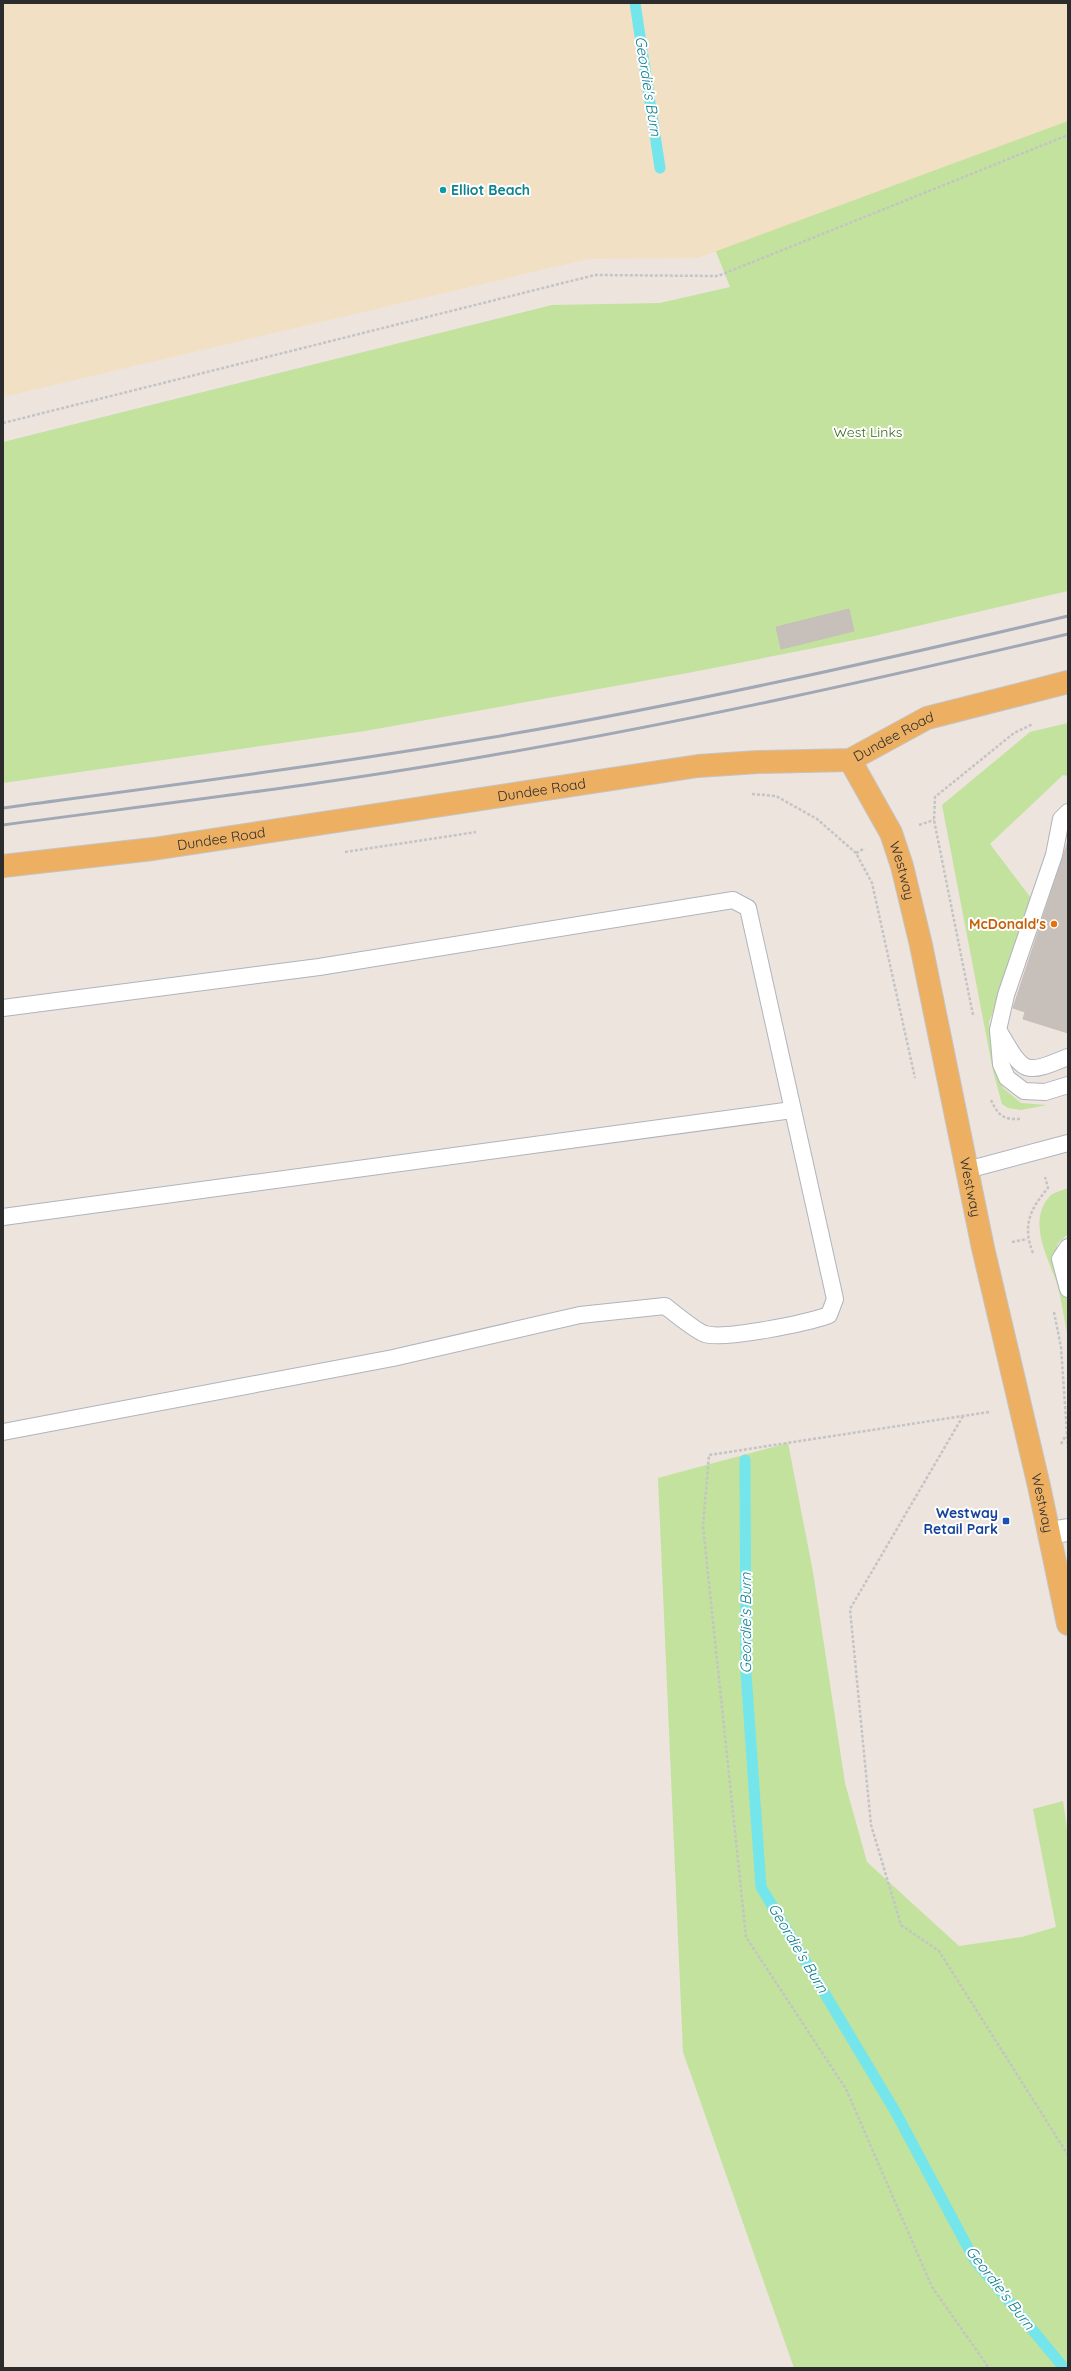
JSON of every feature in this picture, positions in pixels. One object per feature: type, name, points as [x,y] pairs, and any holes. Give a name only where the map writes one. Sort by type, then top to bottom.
[{"type":"main road","name":"Dundee Road","points":[[3,866],[153,849],[698,766],[758,762],[850,760],[927,718],[1068,682]]},
{"type":"main road","name":"Westway","points":[[850,760],[891,833],[902,866],[922,945],[967,1170],[1058,1531],[1068,1624]]},
{"type":"lane","points":[[1068,812],[1061,819],[1054,855],[1018,958],[998,1023],[1001,1064],[1007,1078],[1024,1091],[1045,1092],[1068,1084]]},
{"type":"lane","points":[[3,1008],[319,967],[733,900],[748,908],[835,1299],[829,1315],[814,1320],[737,1334],[704,1334],[665,1306],[580,1315],[393,1358],[3,1432]]},
{"type":"lane","points":[[998,1030],[1016,1059],[1026,1067],[1040,1069],[1068,1058]]},
{"type":"lane","points":[[3,1218],[792,1110]]},
{"type":"lane","points":[[967,1170],[1068,1143]]},
{"type":"lane","points":[[1068,1247],[1060,1259],[1068,1289]]},
{"type":"path","points":[[3,423],[595,276],[718,276],[1068,135]]},
{"type":"path","points":[[974,1021],[934,820],[935,797],[1014,733],[1035,723]]},
{"type":"path","points":[[747,794],[776,796],[818,819],[856,853]]},
{"type":"path","points":[[343,853],[398,846],[484,831]]},
{"type":"path","points":[[1036,1260],[1027,1239],[1029,1220],[1036,1202],[1048,1188]]},
{"type":"path","points":[[1053,1310],[1060,1347],[1068,1448]]},
{"type":"path","points":[[989,1412],[709,1455],[703,1526],[746,1938],[846,2089],[932,2287],[990,2368]]},
{"type":"path","points":[[963,1416],[850,1609],[871,1825],[901,1925],[939,1951],[1068,2155]]},
{"type":"green space","name":"West Links","points":[[1068,76],[1068,591],[870,637],[693,672],[365,731],[3,783],[3,442],[552,305],[660,303],[730,287],[705,224]]},
{"type":"green space","points":[[1068,723],[1068,776],[1063,775],[990,844],[1031,898],[1001,992],[989,1022],[995,1072],[1003,1088],[1021,1103],[1047,1105],[1021,1110],[1008,1108],[1002,1104],[993,1071],[942,805],[1030,732]]},
{"type":"green space","points":[[1068,1188],[1068,1234],[1058,1243],[1055,1254],[1068,1303],[1068,1337],[1059,1290],[1041,1239],[1040,1216],[1044,1205],[1051,1195]]},
{"type":"green space","points":[[788,1443],[813,1572],[845,1783],[867,1862],[959,1946],[1022,1937],[1056,1927],[1033,1809],[1063,1801],[1068,1835],[1068,2368],[794,2368],[683,2052],[658,1478]]},
{"type":"sand","name":"Elliot Beach","points":[[3,3],[1068,3],[1068,121],[698,258],[588,259],[3,397]]},
{"type":"building","points":[[849,609],[854,631],[781,649],[776,627]]},
{"type":"building","name":"McDonald's","points":[[1068,841],[1068,1033],[1023,1019],[1025,1012],[1013,1008]]},
{"type":"waterway","name":"Geordie's Burn","points":[[635,3],[660,168]]},
{"type":"waterway","name":"Geordie's Burn","points":[[745,1460],[746,1673],[761,1887],[895,2111],[974,2259],[1064,2368]]},
{"type":"railway","points":[[3,808],[246,775],[488,738],[561,725],[779,682],[1068,616]]},
{"type":"railway","points":[[3,825],[371,775],[565,742],[782,699],[1068,634]]},
{"type":"place","name":"Elliot Beach","points":[[443,190]]},
{"type":"place","name":"McDonald's","points":[[1054,924]]},
{"type":"place","name":"Westway Retail Park","points":[[1006,1521]]}]
